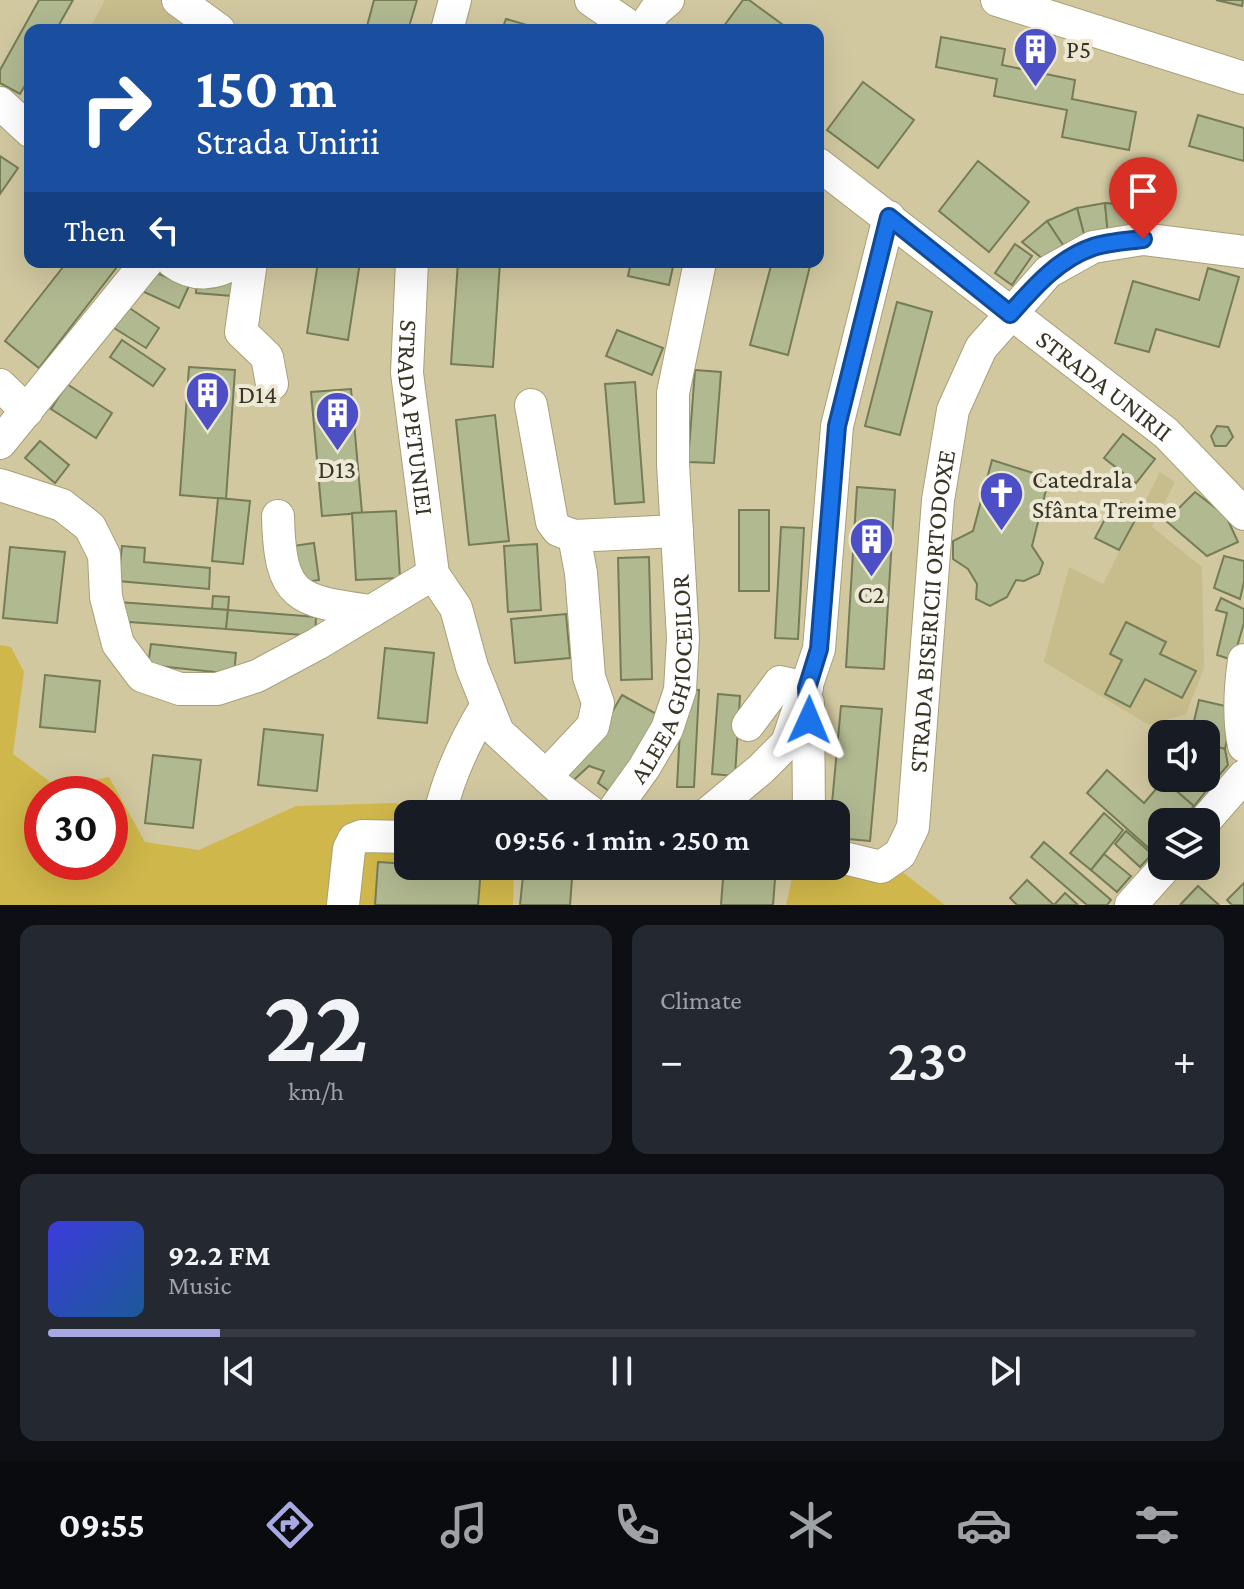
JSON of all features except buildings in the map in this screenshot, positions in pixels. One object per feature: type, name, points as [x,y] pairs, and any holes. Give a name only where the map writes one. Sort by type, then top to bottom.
[{"type":"street","points":[[449,24],[455,0]]},
{"type":"street","points":[[591,0],[626,24]]},
{"type":"street","points":[[646,24],[668,0]]},
{"type":"street","points":[[997,0],[1244,78]]},
{"type":"street","points":[[186,3],[212,24]]},
{"type":"street","points":[[0,103],[24,125]]},
{"type":"street","name":"STRADA UNIRII","points":[[824,168],[1166,433],[1236,507],[1244,530]]},
{"type":"street","points":[[724,800],[787,743],[819,649],[837,426],[889,217]]},
{"type":"street","name":"STRADA BISERICII ORTODOXE","points":[[850,859],[881,867],[900,854],[913,827],[938,500],[953,410],[981,348],[1048,272],[1093,247],[1143,239],[1244,252]]},
{"type":"street","points":[[0,443],[142,268]]},
{"type":"street","points":[[180,268],[205,274],[220,268]]},
{"type":"street","points":[[250,268],[241,332],[267,357],[272,384]]},
{"type":"street","name":"STRADA PETUNIEI","points":[[412,268],[407,373],[433,574]]},
{"type":"street","name":"ALEEA GHIOCEILOR","points":[[621,800],[667,729],[680,690],[683,638],[673,464],[673,393],[699,268]]},
{"type":"street","points":[[0,385],[27,411]]},
{"type":"street","points":[[531,405],[552,522],[558,530],[574,536]]},
{"type":"street","points":[[0,485],[62,505],[90,527],[104,555],[106,597],[118,644],[142,676],[180,689],[217,689],[257,676],[433,574],[456,608],[472,667],[498,732],[576,800]]},
{"type":"street","points":[[278,516],[281,561],[289,585],[315,602],[372,611]]},
{"type":"street","name":"ALEEA GHIOCEILOR","points":[[546,776],[593,726],[598,703],[589,677],[581,573],[574,536],[677,531]]},
{"type":"street","points":[[1244,660],[1241,684],[1241,734],[1244,746]]},
{"type":"street","points":[[748,725],[780,682],[807,688]]},
{"type":"street","points":[[807,688],[809,800]]},
{"type":"street","points":[[443,800],[465,741],[487,705]]},
{"type":"street","points":[[1216,808],[1244,776]]},
{"type":"street","points":[[344,900],[349,849],[354,839],[362,836],[394,837]]},
{"type":"street","points":[[1131,905],[1153,880]]},
{"type":"shaded area","points":[[105,0],[171,0],[204,24],[92,24]]},
{"type":"shaded area","points":[[1160,472],[1175,482],[1152,527],[1202,567],[1204,668],[1186,714],[1166,720],[1148,720],[1148,724],[1044,662],[1069,567],[1103,584]]},
{"type":"shaded area","points":[[0,645],[11,647],[24,672],[13,754],[42,776],[24,776],[24,880],[128,880],[128,811],[145,842],[199,850],[296,806],[394,803],[394,880],[514,880],[513,905],[0,905]]},
{"type":"shaded area","points":[[850,867],[896,867],[945,905],[786,905],[792,880],[850,880]]},
{"type":"place","name":"P5","points":[[1035,88]]},
{"type":"place","name":"D14","points":[[207,433]]},
{"type":"place","name":"D13","points":[[337,453]]},
{"type":"place","name":"Catedrala Sfânta Treime","points":[[1001,533]]},
{"type":"place","name":"C2","points":[[871,578]]},
{"type":"route","points":[[809,720],[807,688],[819,649],[837,426],[889,217],[1010,314],[1048,272],[1071,259],[1093,247],[1143,239]]}]
